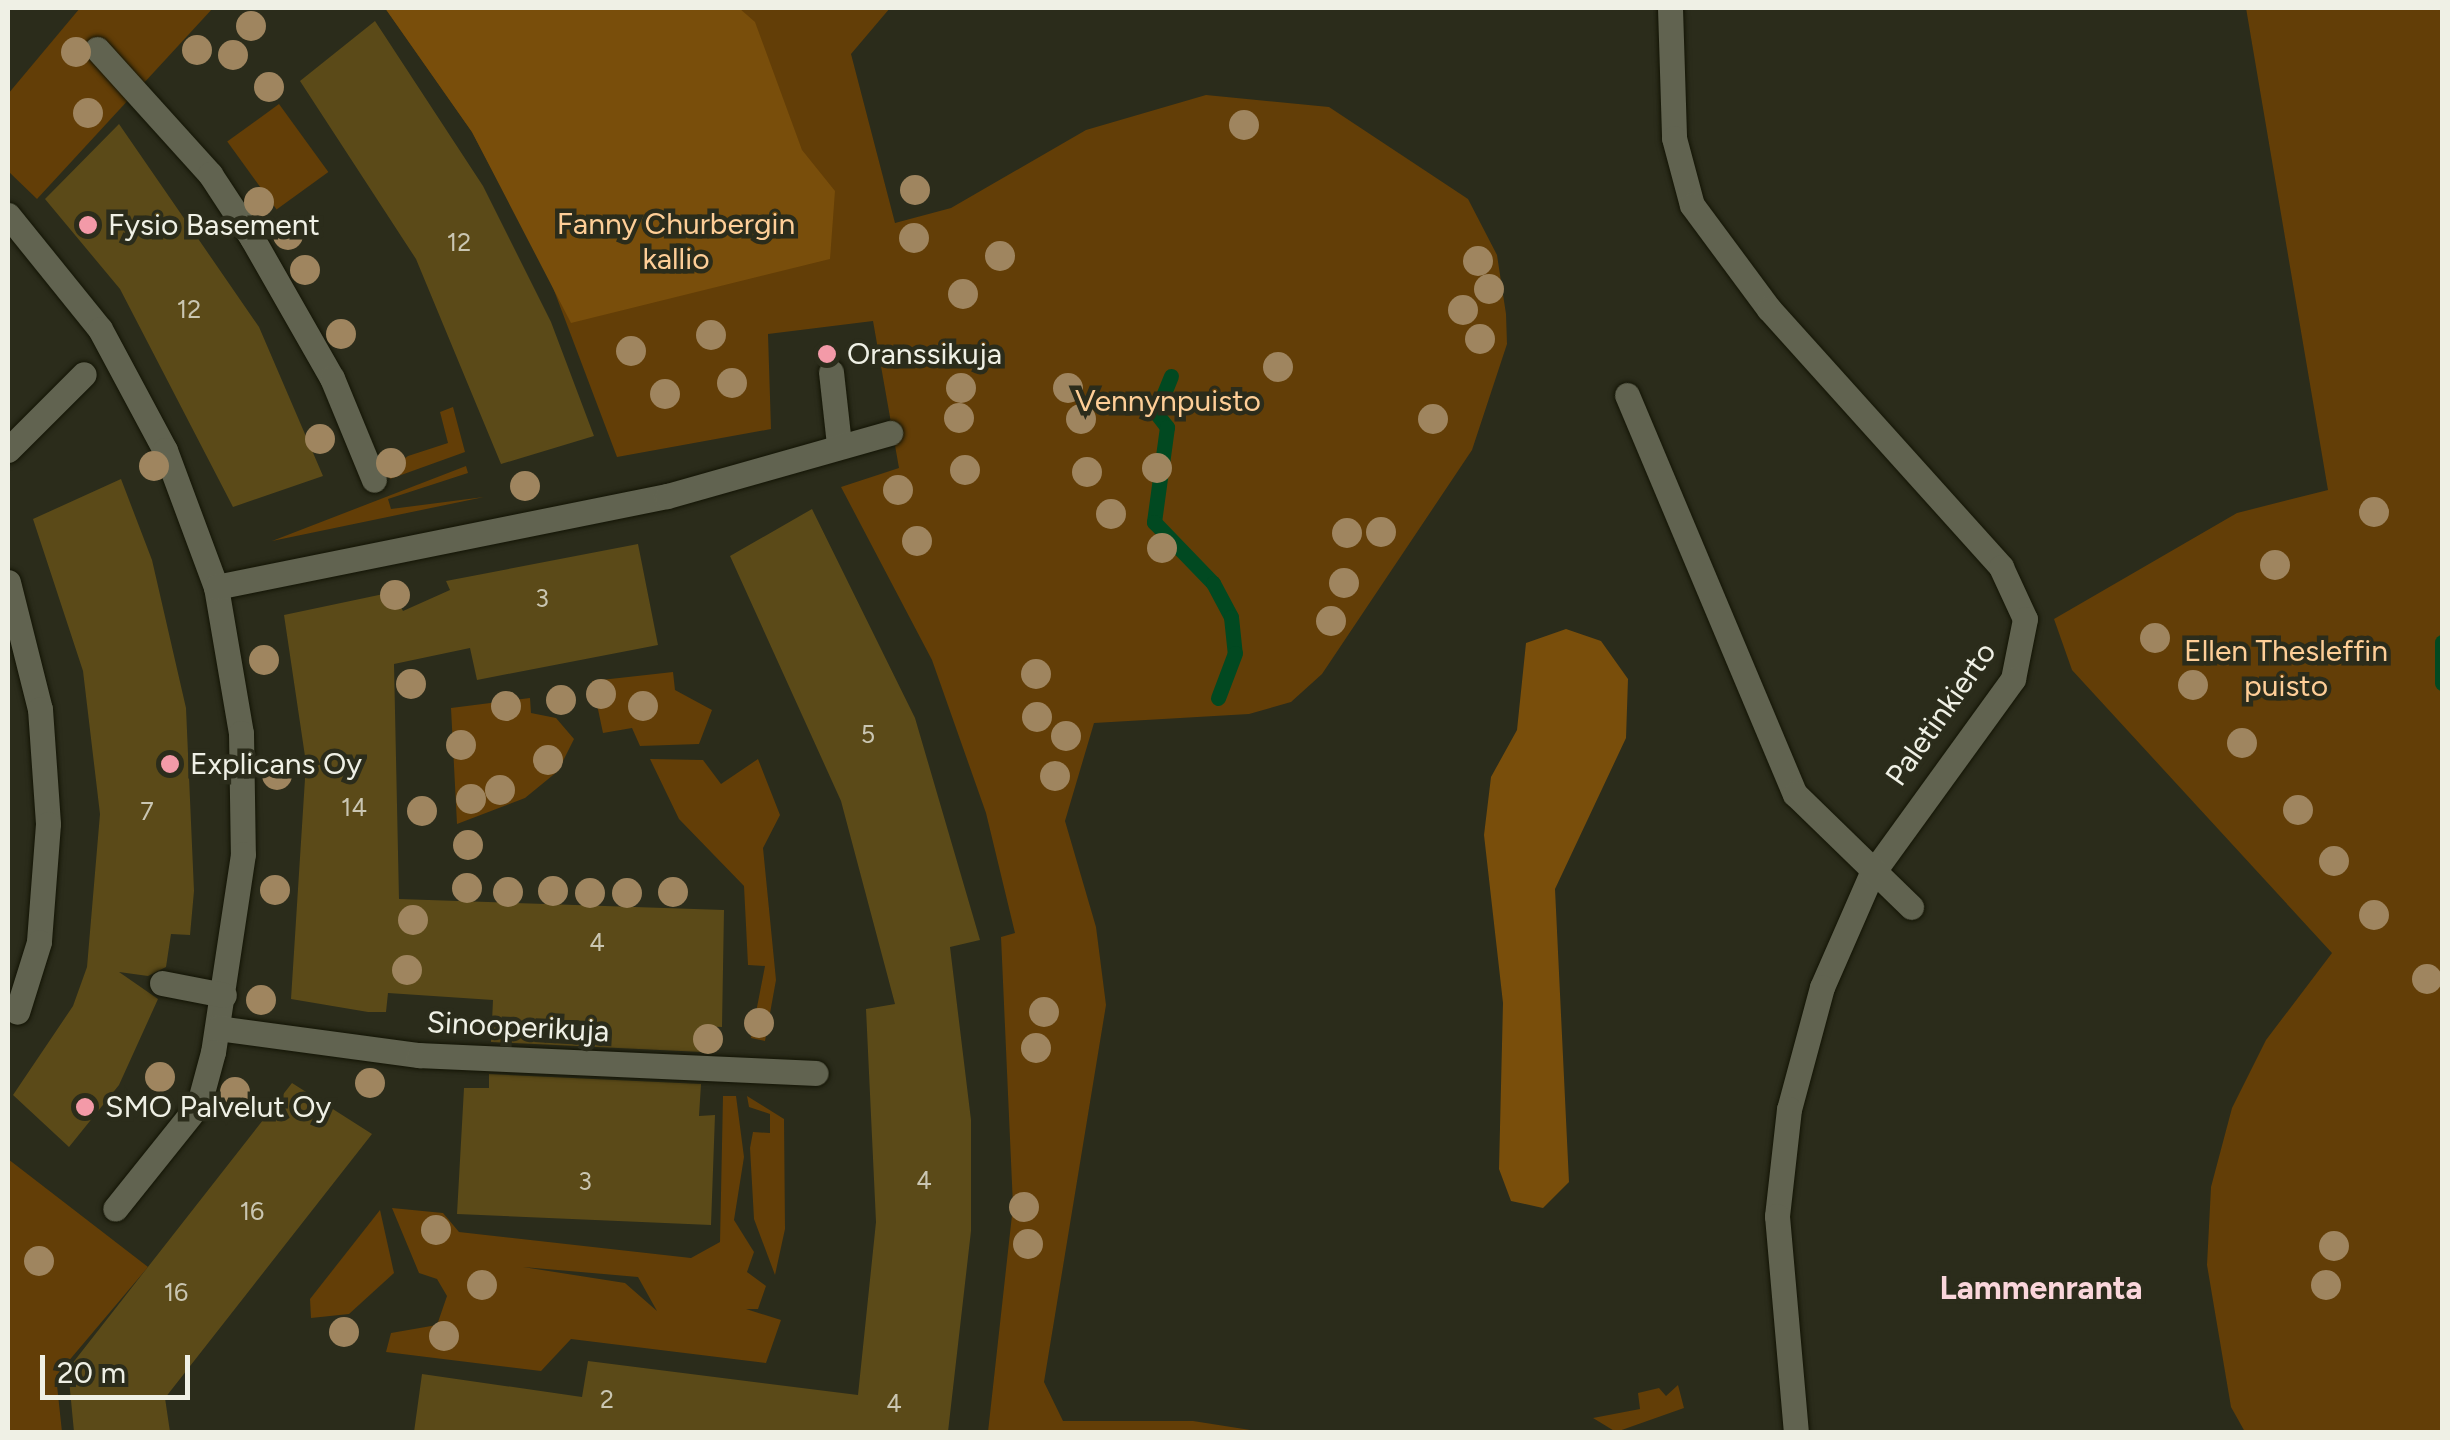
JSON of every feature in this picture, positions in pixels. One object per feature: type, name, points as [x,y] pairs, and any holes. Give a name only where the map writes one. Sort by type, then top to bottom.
[{"type":"street","name":"Paletinkierto","points":[[1670,8],[1674,138],[1692,205],[1769,308],[2001,568],[2024,620],[2013,679],[1871,875],[1822,987],[1789,1108],[1776,1216],[1796,1432]]},
{"type":"street","points":[[96,50],[210,174],[252,238],[332,378],[374,480]]},
{"type":"street","points":[[8,215],[122,367],[190,506],[216,588],[245,796],[224,995],[199,1104],[115,1209]]},
{"type":"street","points":[[831,372],[840,445]]},
{"type":"street","points":[[8,450],[84,374]]},
{"type":"street","points":[[1627,395],[1795,794],[1871,875],[1912,907]]},
{"type":"street","points":[[216,588],[633,504],[890,433]]},
{"type":"street","points":[[8,582],[40,709],[48,824],[39,942],[18,1012]]},
{"type":"street","points":[[162,983],[224,995]]},
{"type":"street","name":"Sinooperikuja","points":[[218,1028],[470,1058],[816,1073]]},
{"type":"green space","points":[[80,8],[213,8],[37,199],[8,171],[8,94]]},
{"type":"green space","name":"Vennynpuisto","points":[[385,8],[890,8],[851,54],[895,223],[951,208],[1086,130],[1206,95],[1329,107],[1468,199],[1497,255],[1507,344],[1472,450],[1322,674],[1291,702],[1249,714],[1094,723],[1065,821],[1096,927],[1106,1005],[1044,1382],[1063,1421],[1193,1421],[1263,1432],[988,1432],[1013,1206],[1001,937],[1015,933],[986,813],[932,660],[841,487],[899,468],[873,321],[768,334],[771,429],[617,457],[549,277],[472,132]]},
{"type":"green space","name":"Fanny Churbergin kallio","points":[[385,8],[739,8],[755,22],[802,150],[835,191],[830,259],[571,323],[472,132]]},
{"type":"green space","name":"Ellen Thesleffin puisto","points":[[2246,8],[2442,8],[2442,1432],[2245,1432],[2231,1407],[2207,1265],[2211,1187],[2232,1108],[2266,1040],[2332,953],[2072,670],[2054,619],[2237,513],[2328,490]]},
{"type":"green space","points":[[279,104],[328,172],[277,210],[227,142]]},
{"type":"green space","points":[[453,407],[465,452],[390,479],[387,470],[408,456],[448,443],[440,412]]},
{"type":"green space","points":[[466,466],[468,473],[388,499],[391,509],[484,497],[272,541]]},
{"type":"green space","points":[[1566,629],[1601,641],[1628,679],[1626,738],[1555,889],[1569,1182],[1543,1208],[1511,1201],[1499,1169],[1503,1003],[1484,835],[1491,777],[1517,730],[1526,643]]},
{"type":"green space","points":[[673,672],[675,690],[712,710],[699,744],[640,746],[632,728],[603,733],[592,681]]},
{"type":"green space","points":[[530,698],[531,713],[556,718],[574,739],[558,771],[525,798],[457,824],[451,708]]},
{"type":"green space","points":[[650,759],[703,760],[721,784],[758,759],[780,815],[763,848],[776,980],[765,1041],[751,1038],[765,966],[748,965],[744,886],[679,819]]},
{"type":"green space","points":[[723,1096],[736,1096],[744,1157],[734,1220],[754,1252],[747,1272],[766,1286],[758,1309],[746,1309],[781,1320],[766,1363],[571,1339],[541,1371],[386,1352],[391,1333],[437,1325],[447,1296],[437,1279],[419,1273],[392,1208],[443,1213],[459,1232],[691,1258],[720,1242]],"holes":[[[523,1267],[638,1277],[657,1311],[625,1283]]]},
{"type":"green space","points":[[747,1096],[784,1119],[785,1229],[775,1275],[754,1219],[750,1148],[753,1132],[770,1133],[770,1114],[749,1107]]},
{"type":"green space","points":[[8,1159],[148,1267],[56,1376],[62,1432],[8,1432]]},
{"type":"green space","points":[[380,1210],[394,1273],[349,1314],[311,1318],[310,1299]]},
{"type":"green space","points":[[1678,1385],[1684,1408],[1616,1432],[1593,1418],[1640,1409],[1638,1393],[1659,1388],[1666,1396]]},
{"type":"building","points":[[375,21],[483,186],[551,322],[594,436],[501,464],[416,259],[300,81]]},
{"type":"building","points":[[119,124],[259,327],[323,476],[233,507],[120,289],[45,199]]},
{"type":"building","points":[[121,479],[152,560],[186,708],[194,891],[190,935],[171,934],[166,967],[148,976],[119,972],[158,999],[119,1085],[69,1147],[13,1095],[73,1006],[87,967],[100,814],[83,671],[33,519]]},
{"type":"building","points":[[812,509],[915,718],[980,940],[950,947],[971,1120],[971,1231],[948,1432],[414,1432],[422,1374],[582,1397],[588,1361],[858,1395],[876,1222],[866,1009],[895,1004],[841,801],[730,556]]},
{"type":"building","points":[[638,544],[658,645],[477,680],[470,648],[394,664],[399,899],[724,910],[722,1027],[703,1026],[702,1052],[491,1042],[493,1000],[388,993],[386,1012],[368,1012],[291,999],[306,763],[284,615],[393,592],[403,611],[450,590],[446,581]]},
{"type":"building","points":[[489,1074],[701,1084],[699,1116],[715,1115],[711,1225],[457,1214],[464,1088],[489,1088]]},
{"type":"building","points":[[292,1083],[372,1134],[165,1398],[170,1432],[74,1432],[68,1369]]},
{"type":"waterway","points":[[1171,376],[1156,413],[1167,427],[1154,522],[1213,583],[1231,617],[1235,653],[1218,698]]},
{"type":"waterway","points":[[2442,642],[2442,683]]},
{"type":"place","name":"Fysio Basement","points":[[88,225]]},
{"type":"place","name":"Oranssikuja","points":[[827,354]]},
{"type":"place","name":"Explicans Oy","points":[[170,764]]},
{"type":"place","name":"SMO Palvelut Oy","points":[[85,1107]]},
{"type":"district","name":"Lammenranta","points":[[2041,1288]]}]
